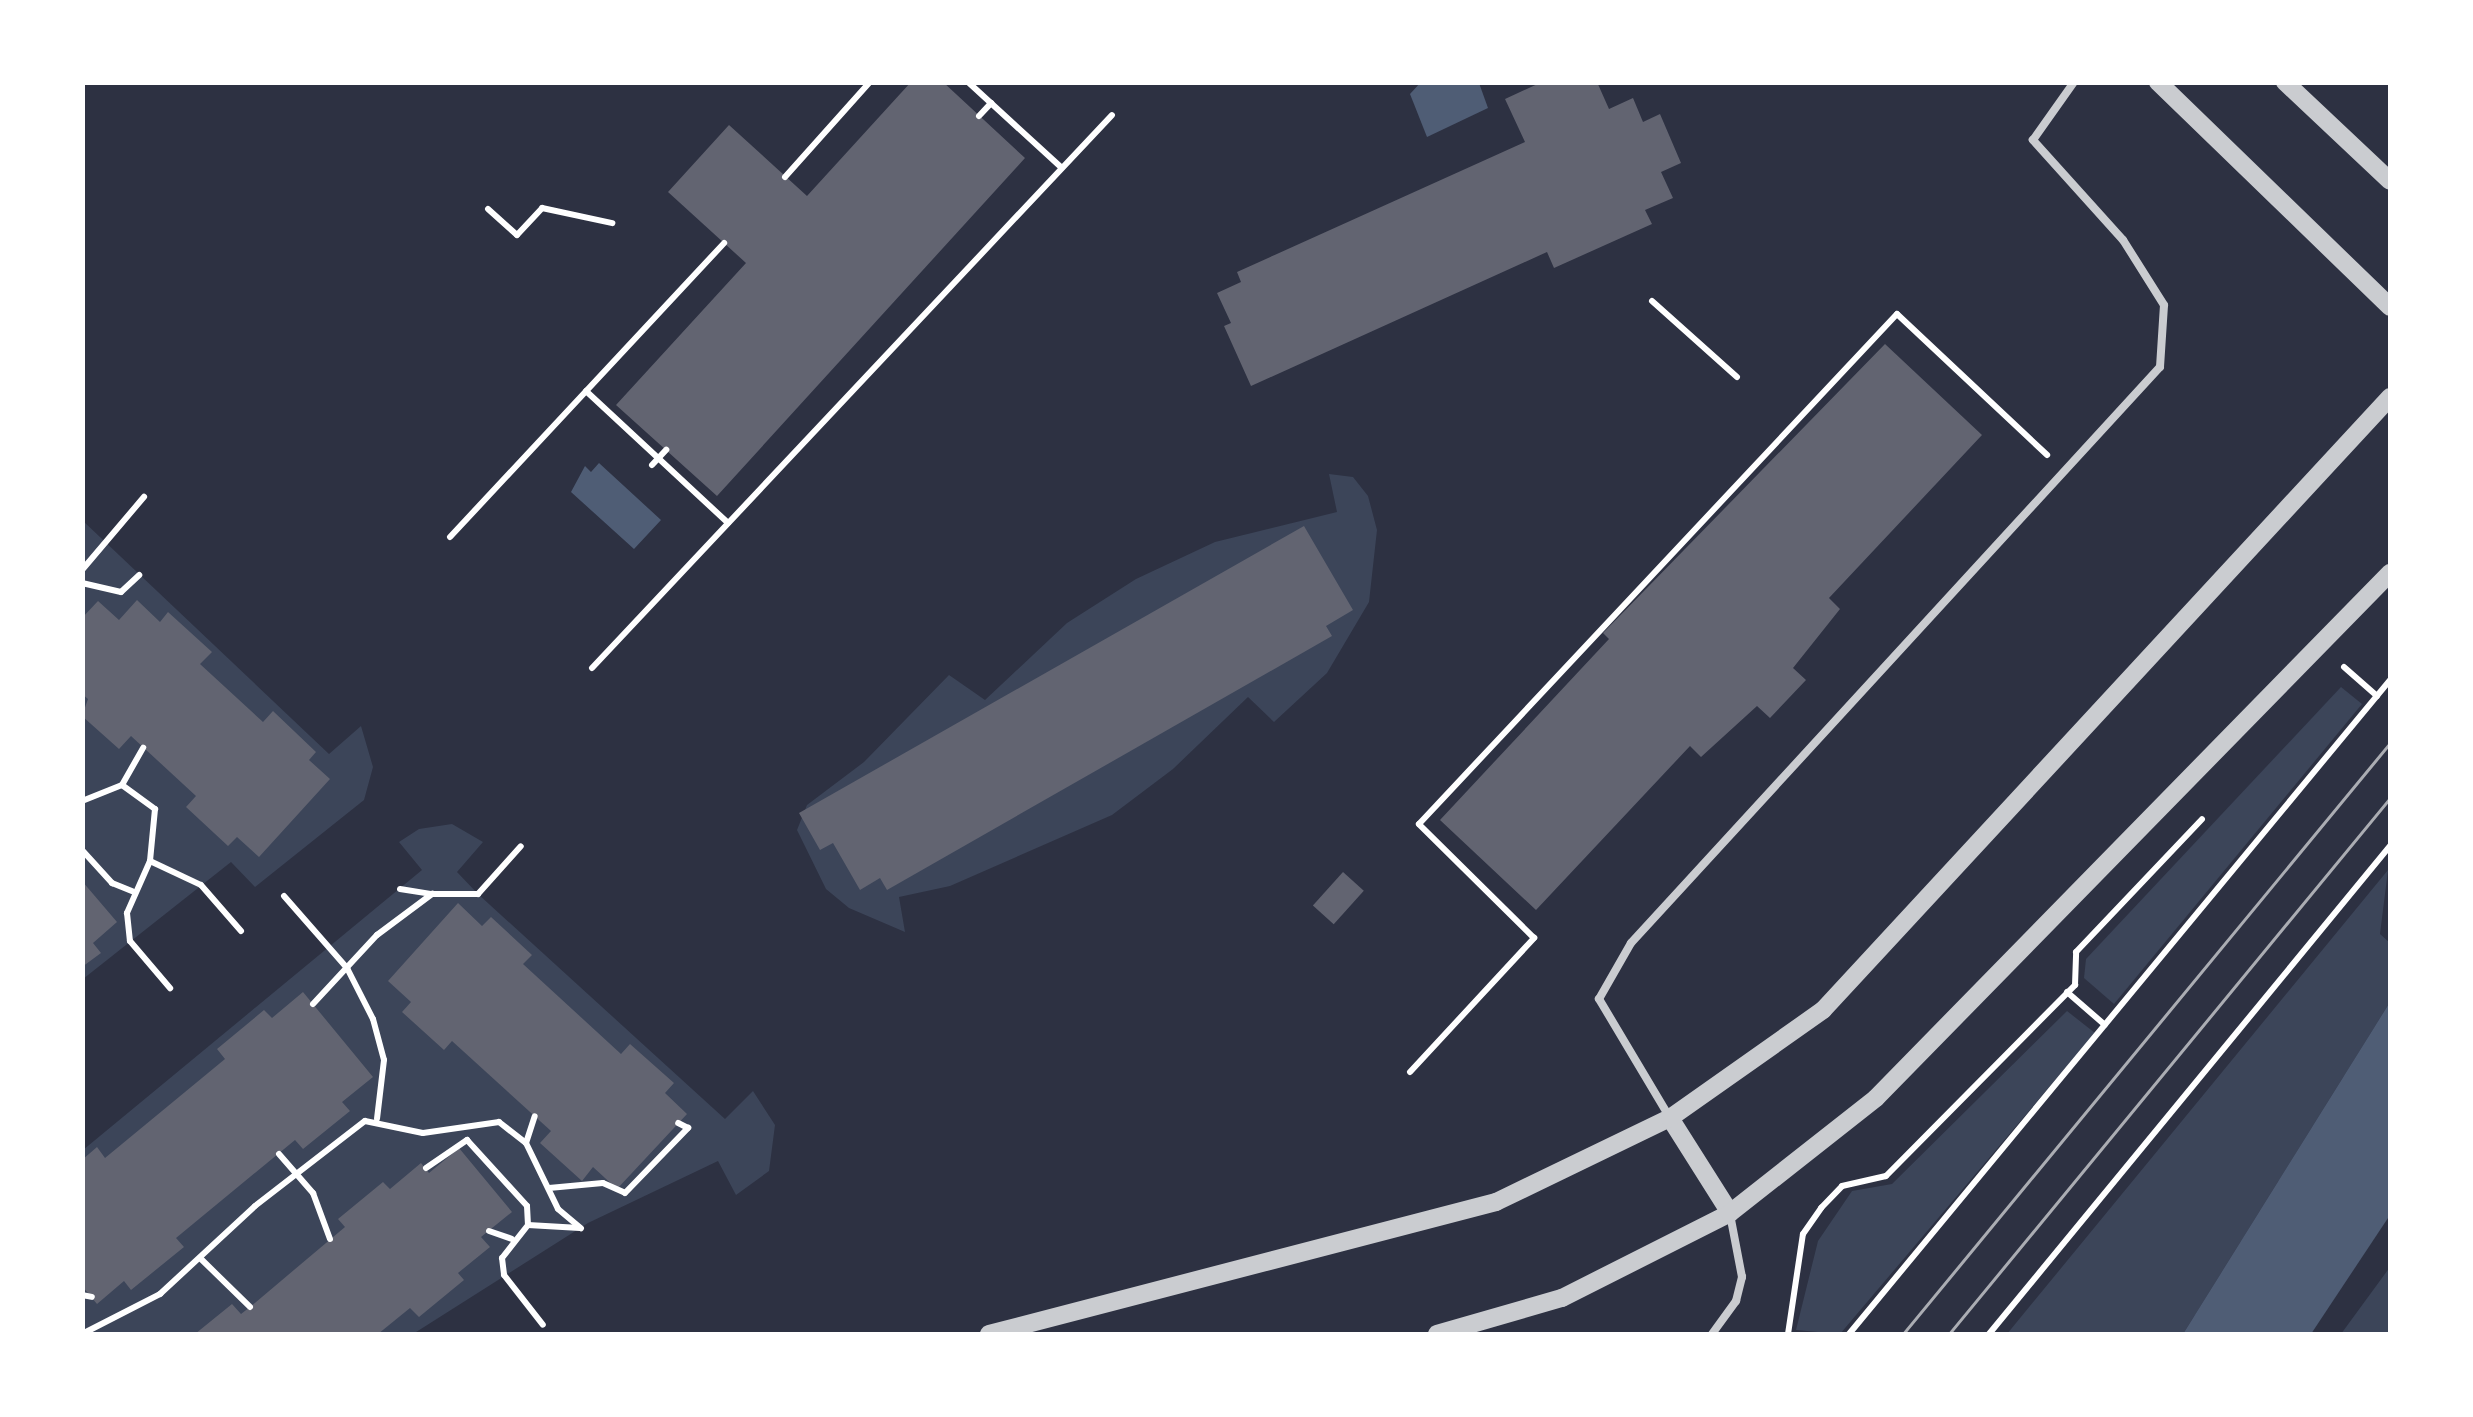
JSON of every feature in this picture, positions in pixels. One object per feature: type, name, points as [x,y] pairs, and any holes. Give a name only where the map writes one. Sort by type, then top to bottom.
[{"type":"street","points":[[2158,82],[2390,307]]},
{"type":"street","points":[[2285,82],[2390,180]]},
{"type":"street","points":[[988,1334],[1496,1202],[1670,1118],[1823,1010],[2390,396]]},
{"type":"street","points":[[1437,1334],[1562,1298],[1730,1213],[1876,1098],[2390,574]]},
{"type":"street","points":[[1670,1118],[1730,1213]]},
{"type":"lane","points":[[1670,1118],[1598,1000],[1631,943],[2066,474],[2160,367],[2164,305],[2123,240],[2034,140],[2074,82]]},
{"type":"lane","points":[[1712,1334],[1736,1301],[1742,1277],[1730,1213]]},
{"type":"path","points":[[785,177],[870,82]]},
{"type":"path","points":[[968,82],[1062,168]]},
{"type":"path","points":[[979,116],[990,103]]},
{"type":"path","points":[[592,668],[1112,116]]},
{"type":"path","points":[[488,209],[517,235],[542,208],[612,223]]},
{"type":"path","points":[[450,536],[724,243]]},
{"type":"path","points":[[1652,301],[1736,377]]},
{"type":"path","points":[[1410,1072],[1534,938],[1420,824],[1897,314],[2066,474]]},
{"type":"path","points":[[586,391],[728,523]]},
{"type":"path","points":[[652,465],[666,450]]},
{"type":"path","points":[[82,570],[144,497]]},
{"type":"path","points":[[82,583],[120,592],[138,575]]},
{"type":"path","points":[[2331,681],[2356,655]]},
{"type":"path","points":[[2344,667],[2377,696]]},
{"type":"path","points":[[1849,1334],[2390,680]]},
{"type":"path","points":[[82,801],[122,785],[144,748]]},
{"type":"path","points":[[122,785],[156,810],[150,862],[132,891],[130,941],[170,988]]},
{"type":"path","points":[[1788,1334],[1803,1234],[1821,1208],[1842,1186],[1886,1176],[2074,985],[2076,952],[2210,810]]},
{"type":"path","points":[[400,889],[478,894],[521,846]]},
{"type":"path","points":[[1990,1334],[2390,846]]},
{"type":"path","points":[[82,850],[112,882],[132,891]]},
{"type":"path","points":[[150,862],[201,885],[240,931]]},
{"type":"path","points":[[312,1004],[377,934],[432,894]]},
{"type":"path","points":[[284,896],[347,968],[373,1019],[384,1060],[377,1119]]},
{"type":"path","points":[[2067,992],[2105,1024]]},
{"type":"path","points":[[526,1143],[535,1116]]},
{"type":"path","points":[[82,1334],[160,1294],[298,1170],[365,1121],[377,1119],[424,1134],[499,1122],[526,1143],[558,1209],[581,1228],[528,1225],[512,1239],[502,1258],[504,1274],[543,1325]]},
{"type":"path","points":[[549,1188],[576,1190],[603,1183],[625,1192],[688,1128],[678,1122]]},
{"type":"path","points":[[426,1168],[467,1140],[527,1206],[528,1225]]},
{"type":"path","points":[[278,1154],[298,1170],[330,1239]]},
{"type":"path","points":[[488,1231],[512,1239]]},
{"type":"path","points":[[200,1258],[250,1306]]},
{"type":"path","points":[[82,1295],[92,1297]]},
{"type":"shaded area","points":[[1421,82],[1479,83],[1488,108],[1427,137],[1410,94]]},
{"type":"shaded area","points":[[599,463],[661,520],[634,549],[571,492],[585,466],[591,472]]},
{"type":"shaded area","points":[[1329,474],[1353,477],[1368,496],[1377,530],[1369,602],[1327,673],[1274,722],[1248,697],[1173,769],[1112,815],[950,886],[899,897],[905,932],[849,908],[826,889],[797,830],[807,805],[864,762],[949,675],[985,700],[1067,623],[1136,579],[1215,542],[1337,512]]},
{"type":"shaded area","points":[[82,520],[329,754],[361,726],[373,767],[364,800],[255,887],[231,862],[83,979]]},
{"type":"shaded area","points":[[2341,687],[2362,704],[2114,1004],[2084,978],[2086,959]]},
{"type":"shaded area","points":[[452,824],[483,842],[457,872],[725,1119],[753,1091],[775,1125],[769,1171],[736,1195],[718,1161],[588,1223],[413,1334],[83,1334],[83,1150],[422,870],[399,842],[419,829]]},
{"type":"shaded area","points":[[2388,870],[2380,934],[2390,943],[2390,1002],[2183,1334],[2007,1334]]},
{"type":"shaded area","points":[[2390,1002],[2390,1215],[2311,1334],[2183,1334]]},
{"type":"shaded area","points":[[2067,1011],[2095,1033],[1840,1334],[1796,1330],[1818,1241],[1852,1191],[1892,1184]]},
{"type":"shaded area","points":[[2390,1267],[2390,1334],[2341,1334]]},
{"type":"building","points":[[911,82],[943,82],[1025,158],[717,496],[616,405],[746,263],[668,192],[729,125],[807,196]]},
{"type":"building","points":[[1542,82],[1597,82],[1609,109],[1633,98],[1643,122],[1660,114],[1681,163],[1661,172],[1673,198],[1645,210],[1652,224],[1554,268],[1547,252],[1251,386],[1224,326],[1231,323],[1217,293],[1241,282],[1237,272],[1525,142],[1505,99]]},
{"type":"building","points":[[1885,344],[1982,435],[1829,598],[1840,609],[1793,668],[1806,680],[1770,718],[1757,706],[1701,757],[1690,746],[1536,910],[1440,820],[1609,639],[1603,633]]},
{"type":"building","points":[[1304,526],[1353,610],[1326,626],[1332,636],[887,890],[880,878],[860,890],[833,843],[820,850],[799,813]]},
{"type":"building","points":[[137,600],[160,622],[168,612],[212,652],[200,664],[263,722],[273,711],[316,752],[309,760],[330,779],[259,857],[237,837],[228,846],[186,807],[196,796],[131,736],[119,749],[82,716],[88,699],[82,694],[82,618],[98,601],[119,620]]},
{"type":"building","points":[[1343,872],[1364,891],[1334,924],[1313,905]]},
{"type":"building","points":[[82,881],[117,922],[93,943],[101,953],[82,967]]},
{"type":"building","points":[[458,903],[482,926],[491,917],[532,955],[523,964],[621,1054],[630,1044],[674,1083],[665,1093],[687,1114],[617,1189],[593,1167],[582,1181],[540,1143],[551,1131],[452,1041],[444,1050],[402,1012],[411,1002],[388,981]]},
{"type":"building","points":[[303,992],[373,1077],[342,1102],[350,1111],[303,1149],[295,1140],[176,1238],[184,1247],[131,1290],[124,1281],[97,1304],[82,1286],[82,1160],[97,1147],[105,1158],[225,1059],[217,1049],[264,1010],[272,1018]]},
{"type":"building","points":[[459,1148],[512,1212],[481,1237],[490,1247],[458,1273],[464,1280],[419,1317],[410,1308],[378,1334],[195,1334],[232,1304],[241,1314],[250,1307],[345,1227],[338,1219],[383,1182],[390,1189],[421,1163],[429,1173]]},
{"type":"tram line","points":[[1903,1334],[2390,743]]},
{"type":"tram line","points":[[1949,1334],[2390,798]]}]
